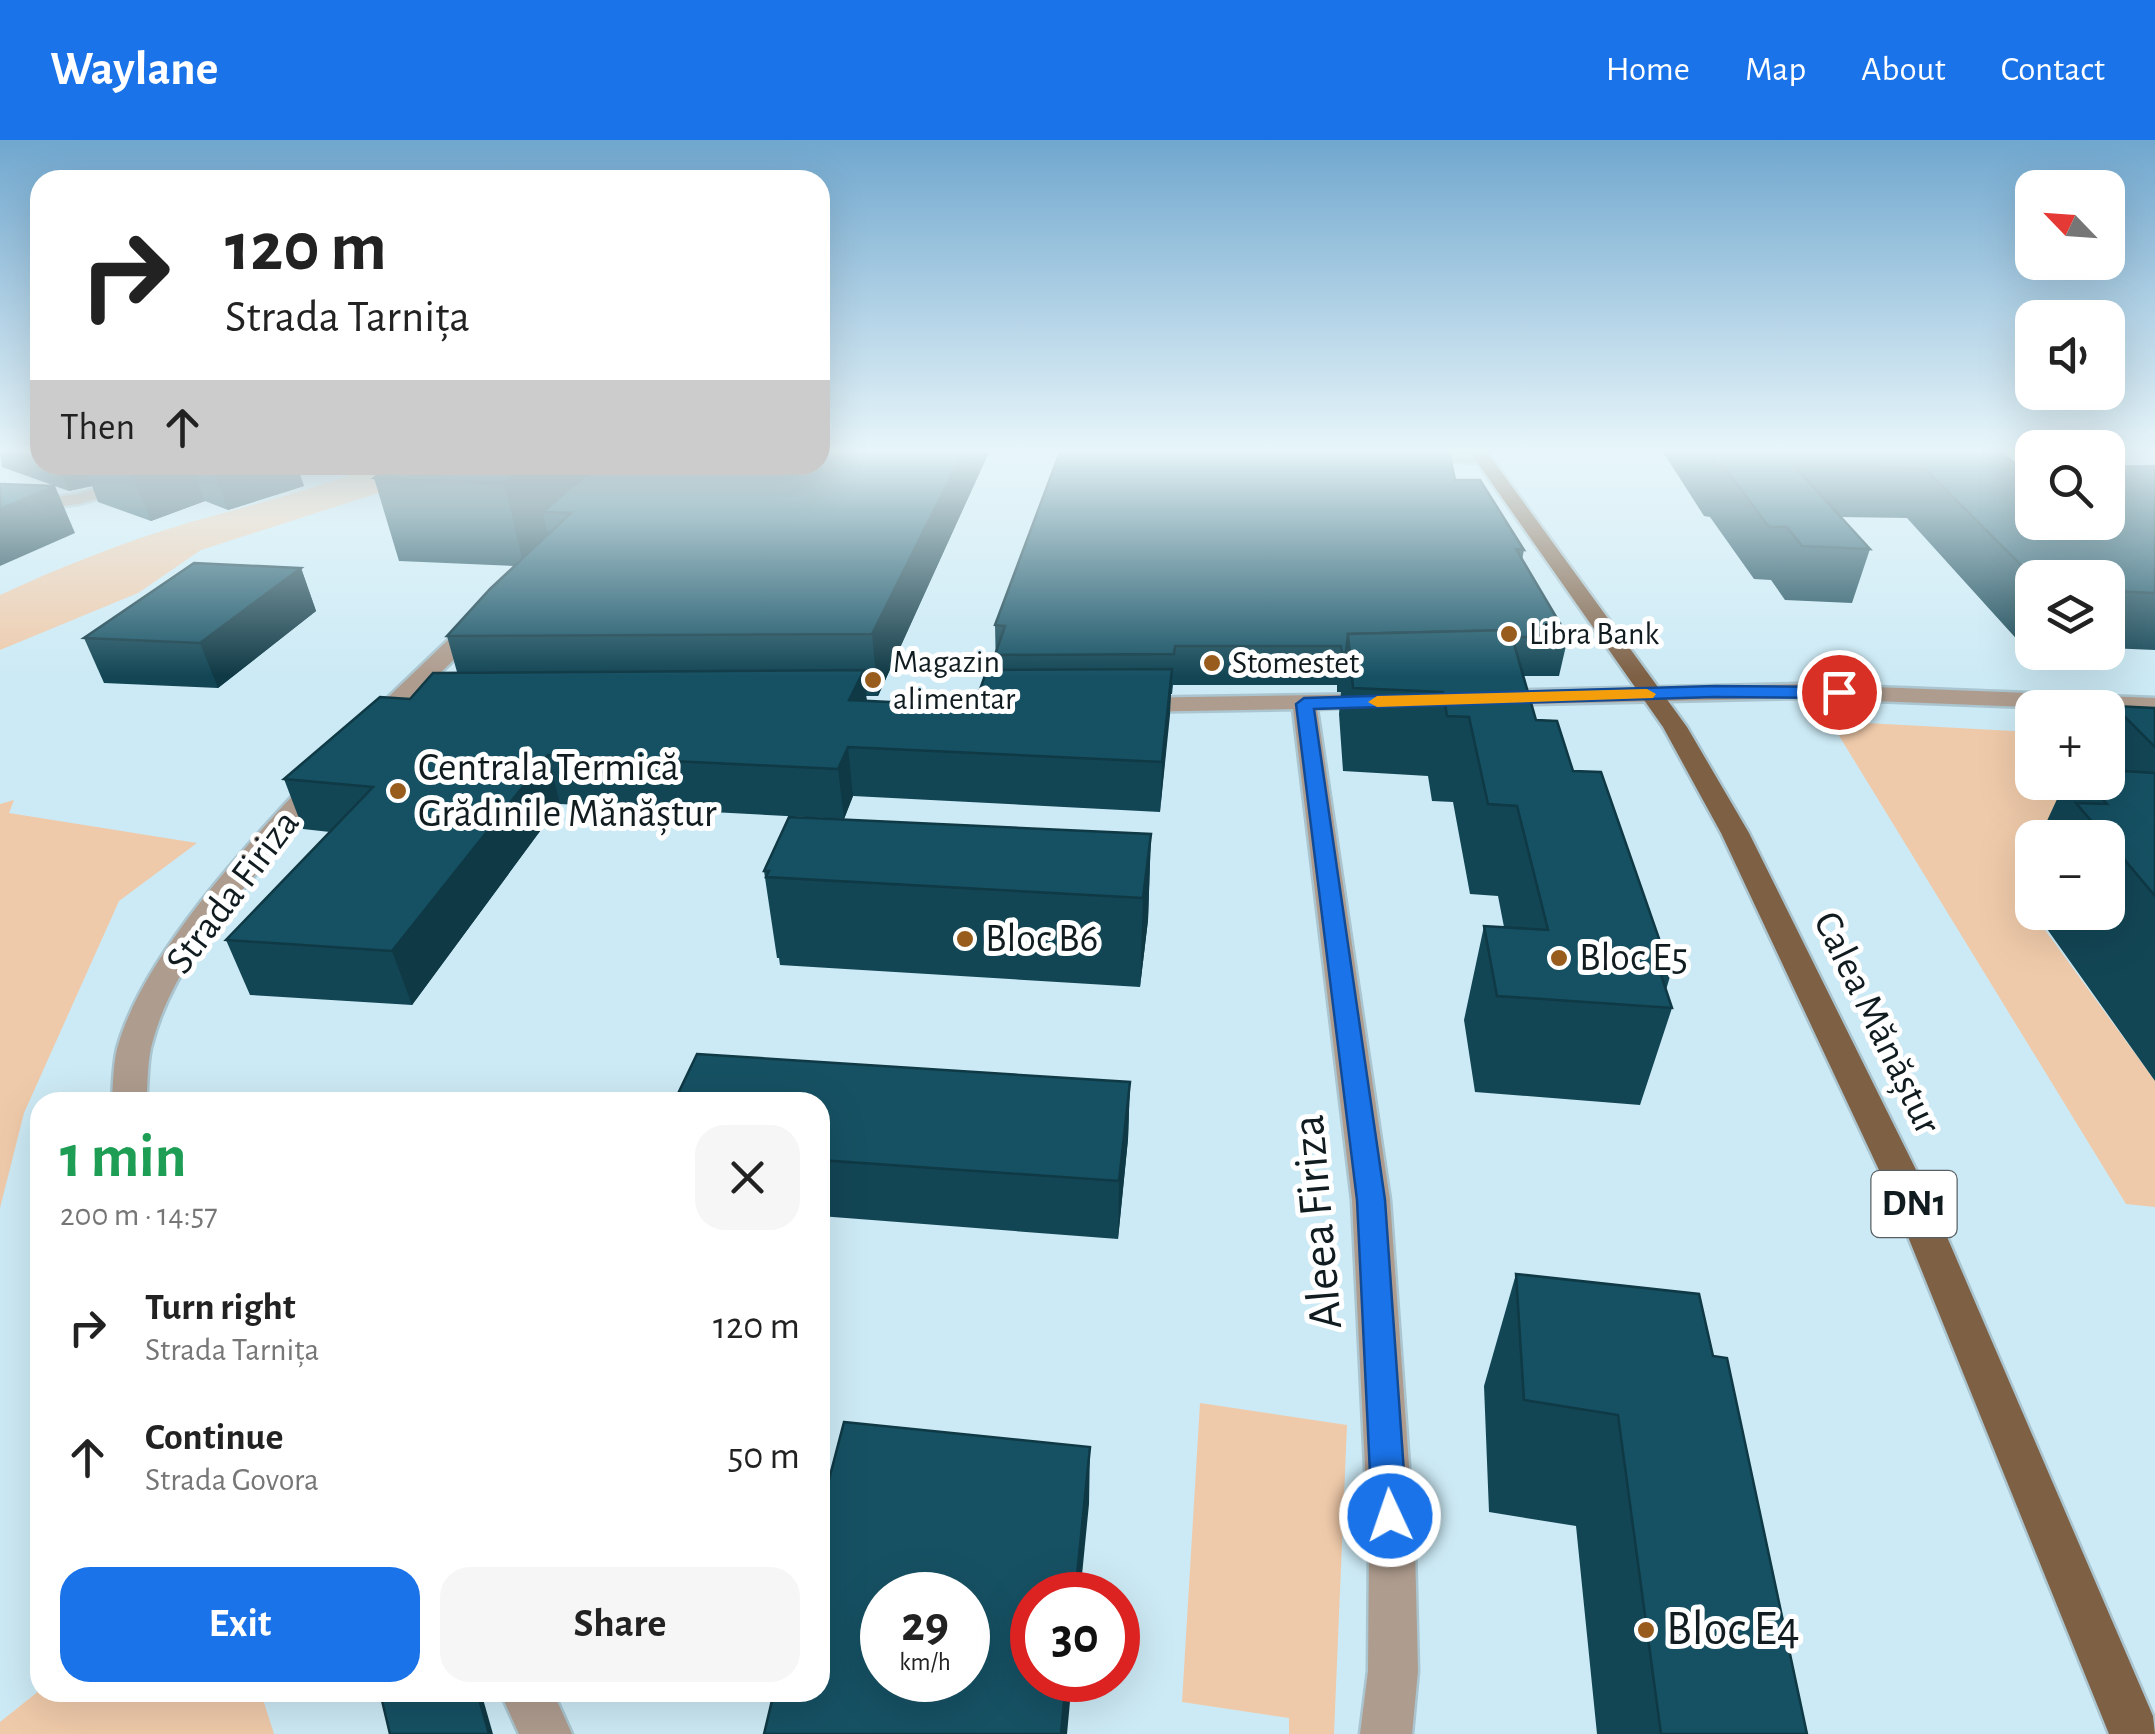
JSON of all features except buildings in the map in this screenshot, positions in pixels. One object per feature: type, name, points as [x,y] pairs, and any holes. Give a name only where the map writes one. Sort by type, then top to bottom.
[{"type":"main road","name":"Calea Mănăștur","points":[[1530,526],[1675,728],[1735,833],[1913,1202],[2135,1734]]},
{"type":"street","points":[[363,736],[501,602]]},
{"type":"street","points":[[1472,699],[1800,691],[2155,705]]},
{"type":"street","points":[[1105,706],[1398,701]]},
{"type":"street","name":"Aleea Firiza","points":[[1304,704],[1371,1200],[1392,1549],[1393,1671],[1386,1734]]},
{"type":"street","points":[[388,709],[428,709]]},
{"type":"street","name":"Strada Firiza","points":[[130,1092],[135,1047],[171,968],[284,820],[338,762]]},
{"type":"street","points":[[530,1702],[546,1734]]},
{"type":"shaded area","points":[[176,526],[274,526],[201,550],[138,593],[0,650],[0,595]]},
{"type":"shaded area","points":[[1830,721],[2015,731],[2015,800],[2121,800],[2110,820],[2015,820],[2015,930],[2045,930],[2155,1081],[2155,1207],[2126,1204]]},
{"type":"shaded area","points":[[2155,739],[2125,792],[2125,766]]},
{"type":"shaded area","points":[[14,800],[9,813],[197,843],[119,901],[33,1092],[30,1092],[0,1208],[0,804]]},
{"type":"shaded area","points":[[1200,1403],[1347,1425],[1334,1734],[1289,1734],[1289,1718],[1182,1702]]},
{"type":"shaded area","points":[[30,1698],[30,1702],[264,1702],[274,1734],[0,1734],[0,1722]]},
{"type":"slow traffic","points":[[1377,702],[1647,694]]},
{"type":"place","name":"Libra Bank","points":[[1509,634]]},
{"type":"place","name":"Stomestet","points":[[1212,663]]},
{"type":"place","name":"Magazin alimentar","points":[[873,680]]},
{"type":"place","name":"Centrala Termică Grădinile Mănăștur","points":[[398,791]]},
{"type":"place","name":"Bloc B6","points":[[965,939]]},
{"type":"place","name":"Bloc E5","points":[[1559,958]]},
{"type":"place","name":"Bloc E4","points":[[1646,1630]]},
{"type":"route","points":[[1390,1516],[1371,1200],[1304,704],[1839,692]]}]
